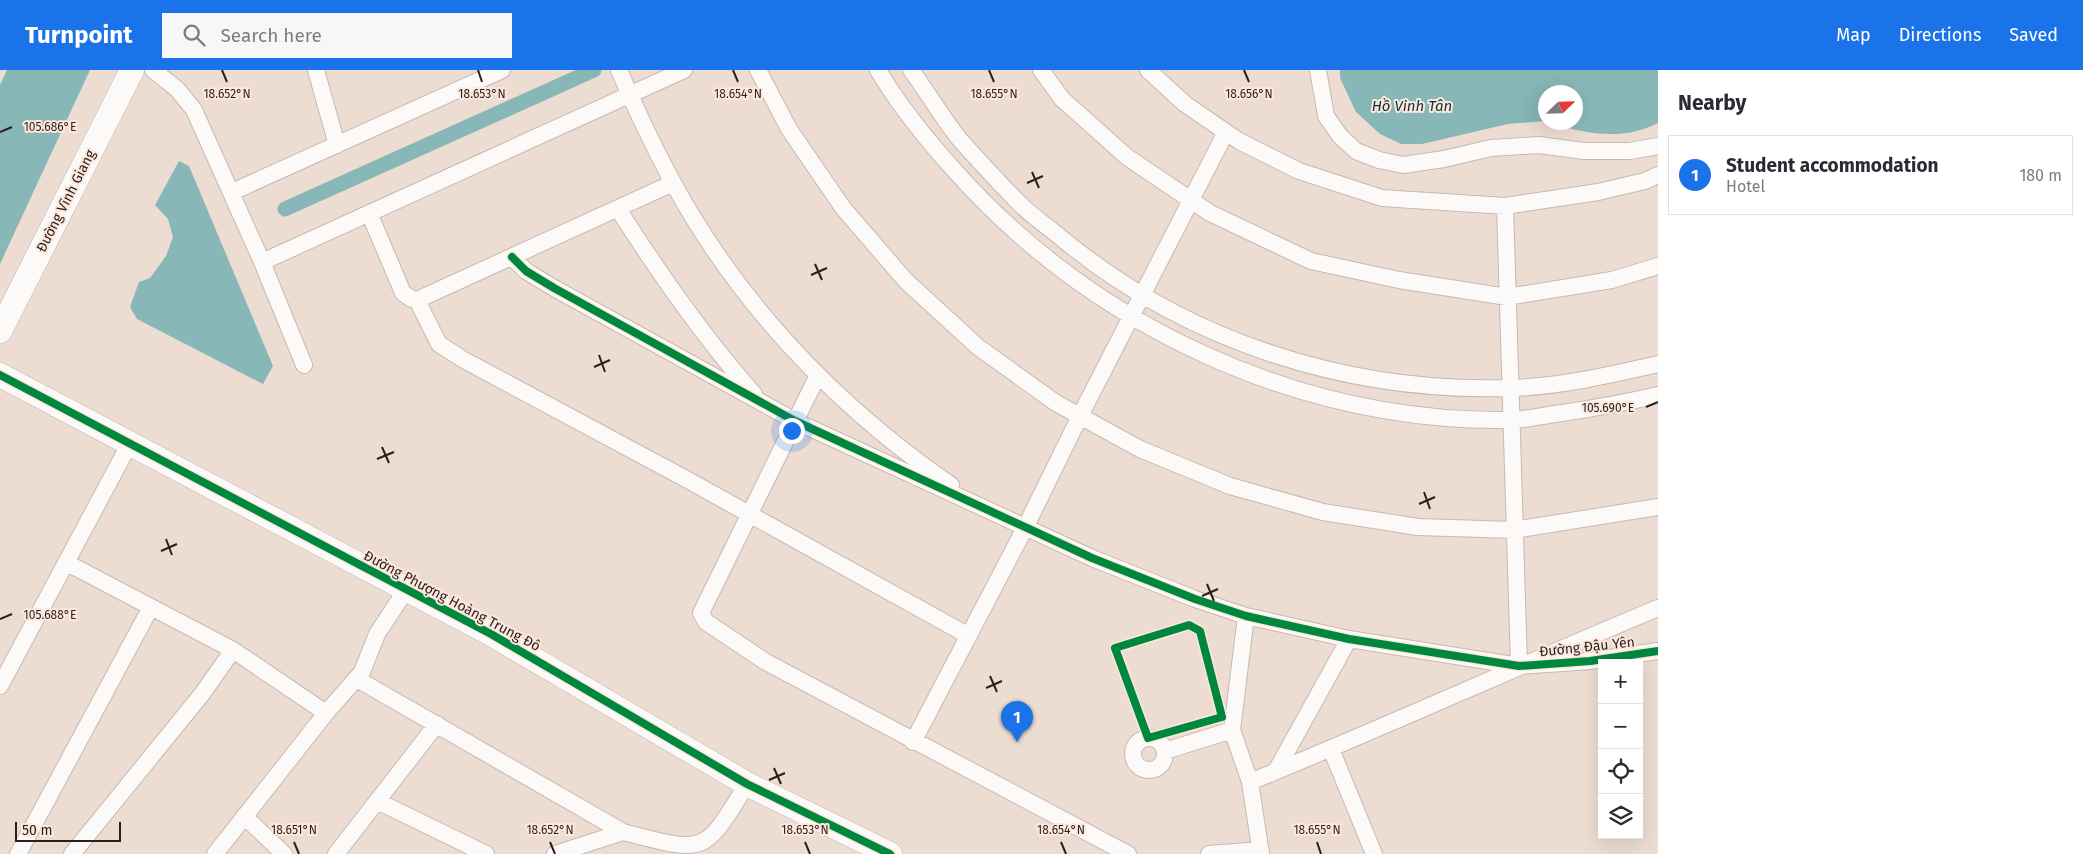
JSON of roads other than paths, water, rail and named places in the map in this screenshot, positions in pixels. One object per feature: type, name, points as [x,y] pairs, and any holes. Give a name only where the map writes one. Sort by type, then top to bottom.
[{"type":"street","name":"Đường Vĩnh Giang","points":[[0,331],[132,70]]},
{"type":"street","points":[[153,70],[177,88],[194,110],[232,192],[304,365]]},
{"type":"street","points":[[316,70],[337,145]]},
{"type":"street","points":[[232,192],[502,70]]},
{"type":"street","points":[[262,262],[370,214],[624,82],[684,70]]},
{"type":"street","points":[[758,70],[789,129],[843,208],[906,281],[978,346],[1056,403],[1140,449],[1230,486],[1323,512],[1418,527],[1514,530],[1658,506]]},
{"type":"street","points":[[878,70],[928,142],[984,204],[1047,260],[1115,308],[1188,348],[1266,380],[1346,402],[1429,416],[1512,420],[1612,405],[1658,395]]},
{"type":"street","points":[[911,70],[960,140],[1021,206],[1090,262],[1166,310],[1248,346],[1333,372],[1421,386],[1510,388],[1595,379],[1658,364]]},
{"type":"street","points":[[1041,70],[1062,99],[1127,157],[1210,213],[1311,261],[1399,280],[1508,297],[1612,280],[1658,266]]},
{"type":"street","points":[[1148,70],[1186,104],[1239,141],[1298,171],[1382,198],[1505,206],[1598,192],[1645,181],[1658,175]]},
{"type":"street","points":[[1318,70],[1326,116],[1340,136],[1356,151],[1379,160],[1403,165],[1444,159],[1491,148],[1539,145],[1584,152],[1630,151],[1658,146]]},
{"type":"street","points":[[624,82],[673,183],[695,220],[744,291],[772,325],[818,375],[896,445],[967,496],[1004,518]]},
{"type":"street","points":[[913,742],[1025,528],[1190,199],[1226,132]]},
{"type":"street","points":[[370,214],[403,293],[417,300],[673,183]]},
{"type":"street","points":[[1505,206],[1519,666]]},
{"type":"street","points":[[618,208],[697,323],[727,363],[762,402]]},
{"type":"street","points":[[512,257],[526,271],[554,288],[795,421],[1092,558],[1195,599],[1246,616],[1349,639],[1519,666]]},
{"type":"street","points":[[417,300],[439,344],[464,360],[669,470],[969,636]]},
{"type":"street","name":"Đường Phượng Hoàng Trung Đô","points":[[0,375],[491,634],[747,784],[890,854]]},
{"type":"street","points":[[818,375],[701,613],[706,622],[766,662],[913,742],[1128,854]]},
{"type":"street","points":[[0,686],[130,443]]},
{"type":"street","points":[[67,563],[233,650],[326,713]]},
{"type":"street","points":[[215,854],[326,713],[357,679],[366,666],[377,634],[406,590]]},
{"type":"street","points":[[18,854],[150,607]]},
{"type":"street","points":[[1250,782],[1658,608]]},
{"type":"street","points":[[1209,854],[1261,852],[1250,782],[1232,730],[1246,616]]},
{"type":"street","points":[[1276,771],[1349,639]]},
{"type":"street","points":[[72,854],[202,694],[233,650]]},
{"type":"street","name":"Đường Đậu Yên","points":[[1519,666],[1590,661],[1658,651]]},
{"type":"street","points":[[357,679],[623,832],[666,850],[685,854],[696,852],[707,846],[715,837],[747,784]]},
{"type":"street","points":[[336,854],[437,724]]},
{"type":"street","points":[[1165,751],[1232,730]]},
{"type":"street","points":[[1331,749],[1374,854]]},
{"type":"street","points":[[377,801],[486,854]]},
{"type":"street","points":[[244,816],[284,854]]},
{"type":"street","points":[[555,854],[623,832]]},
{"type":"water","points":[[7,70],[90,70],[0,264],[0,85]]},
{"type":"water","name":"Hồ Vinh Tân","points":[[1340,70],[1658,70],[1658,123],[1645,129],[1618,134],[1591,133],[1578,130],[1583,130],[1583,85],[1538,85],[1538,122],[1508,124],[1422,144],[1401,144],[1380,134],[1356,112],[1340,78]]},
{"type":"water","points":[[179,161],[189,166],[273,366],[263,384],[137,319],[130,307],[139,282],[150,278],[166,256],[173,237],[168,219],[155,205]]},
{"type":"waterway","points":[[285,209],[594,70]]},
{"type":"place","name":"Student accommodation","points":[[1017,742]]}]
